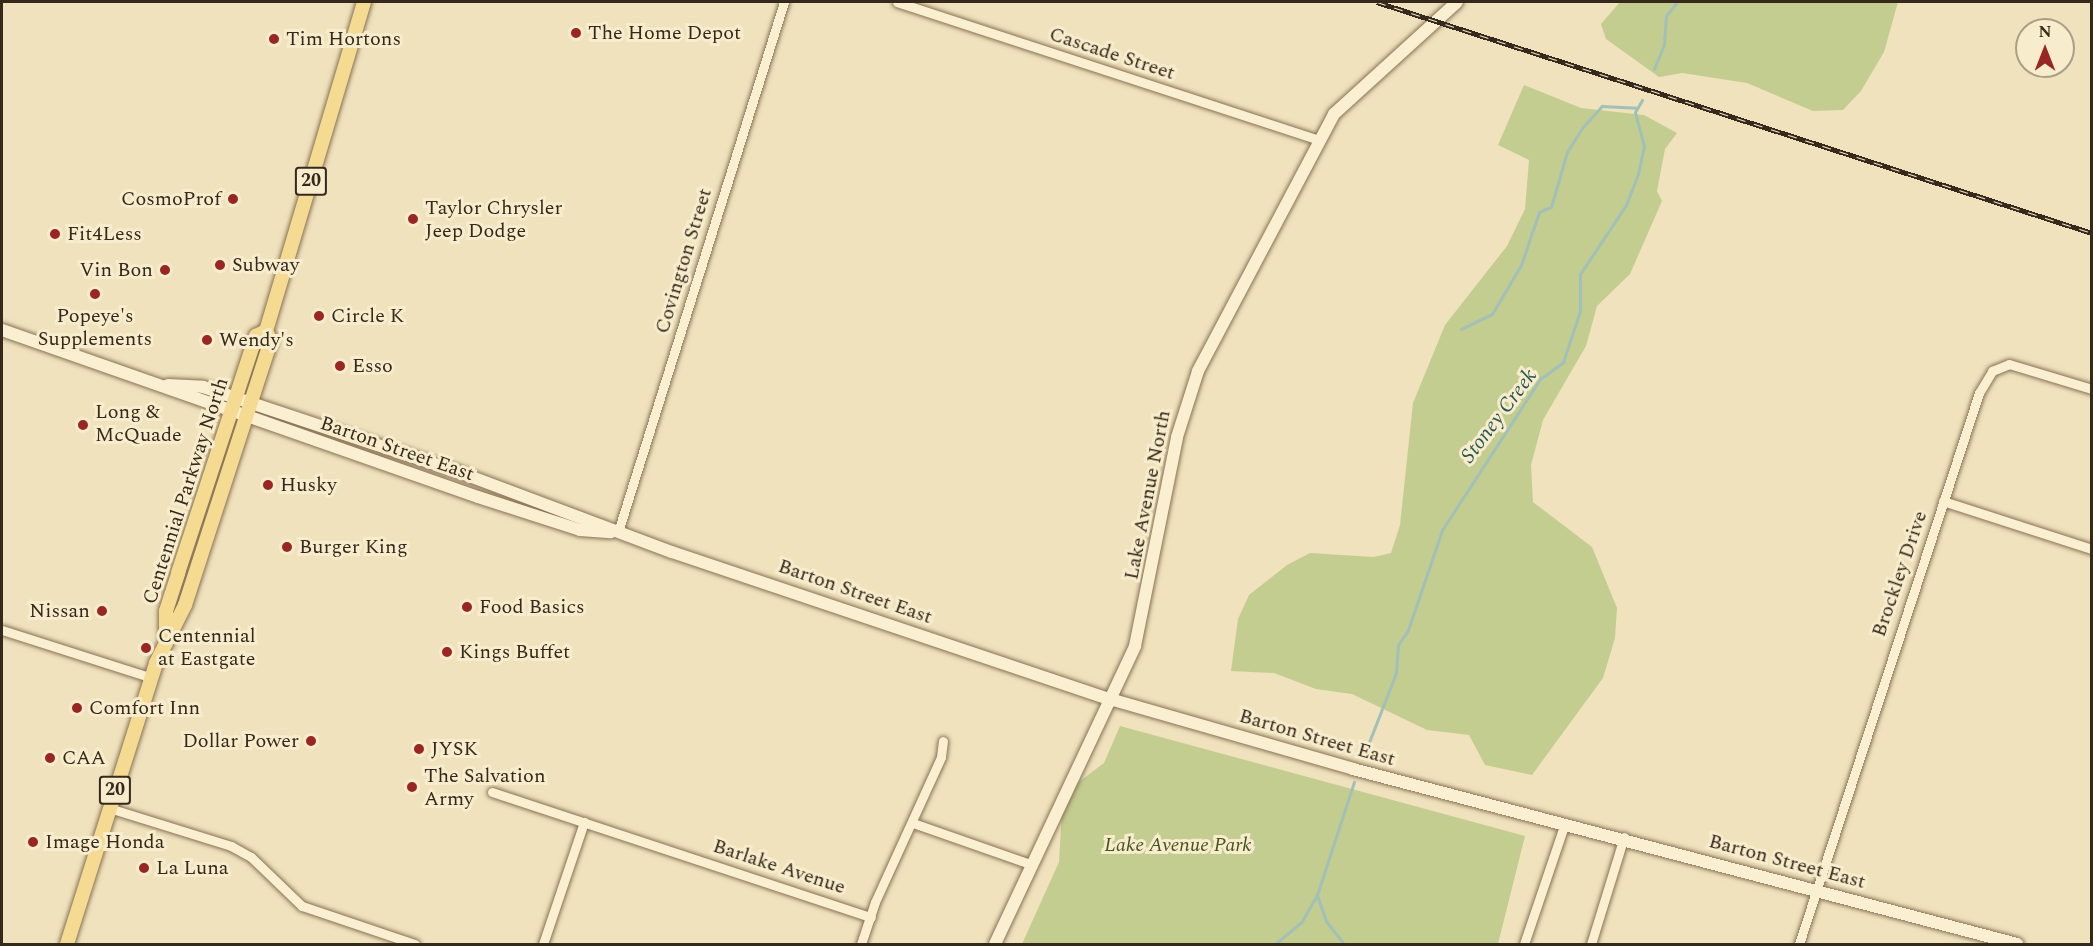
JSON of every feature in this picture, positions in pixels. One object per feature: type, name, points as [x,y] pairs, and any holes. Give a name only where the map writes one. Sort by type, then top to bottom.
[{"type":"main road","name":"Centennial Parkway North","points":[[67,945],[109,808],[166,636],[185,605],[271,341],[266,331],[364,2]]},
{"type":"main road","name":"Lake Avenue North","points":[[995,945],[1113,700],[1140,631],[1177,437],[1196,376],[1317,139],[1353,93],[1457,2]]},
{"type":"main road","name":"Barton Street East","points":[[2,330],[168,385],[231,413],[580,530],[618,532]]},
{"type":"main road","name":"Centennial Parkway North","points":[[166,636],[166,611],[256,336],[266,331]]},
{"type":"main road","name":"Barton Street East","points":[[168,385],[203,387],[583,515],[618,532],[1113,700],[2017,945]]},
{"type":"main road","points":[[366,459],[371,443]]},
{"type":"street","name":"Covington Street","points":[[618,532],[784,2]]},
{"type":"street","name":"Cascade Street","points":[[897,2],[1317,139]]},
{"type":"street","name":"Brockley Drive","points":[[1799,945],[1815,889],[1943,501],[1992,371],[2009,364],[2091,389]]},
{"type":"street","points":[[1943,501],[2091,549]]},
{"type":"street","points":[[2,630],[152,678]]},
{"type":"street","points":[[861,945],[871,917],[941,758],[943,741]]},
{"type":"street","name":"Barlake Avenue","points":[[492,792],[871,917]]},
{"type":"street","points":[[109,808],[231,846],[251,856],[302,906],[401,943],[415,945]]},
{"type":"street","points":[[543,945],[584,822]]},
{"type":"street","points":[[913,823],[1034,865]]},
{"type":"street","points":[[1524,945],[1566,823]]},
{"type":"street","points":[[1591,945],[1624,837]]},
{"type":"green space","points":[[1620,2],[1898,2],[1884,52],[1861,91],[1843,110],[1813,111],[1747,83],[1682,73],[1659,77],[1606,39],[1601,24]]},
{"type":"green space","points":[[1524,85],[1581,108],[1644,115],[1677,133],[1665,149],[1657,191],[1662,201],[1630,274],[1597,306],[1586,346],[1543,420],[1531,465],[1533,502],[1592,547],[1617,608],[1615,638],[1603,678],[1532,775],[1485,765],[1469,735],[1427,730],[1352,694],[1316,689],[1274,673],[1231,671],[1238,619],[1249,595],[1287,565],[1310,553],[1374,557],[1391,553],[1400,525],[1413,403],[1445,325],[1507,246],[1525,209],[1529,160],[1498,145]]},
{"type":"green space","name":"Lake Avenue Park","points":[[1120,726],[1525,836],[1498,944],[1022,944],[1059,862],[1062,809],[1076,784],[1104,763]]},
{"type":"waterway","name":"Stoney Creek","points":[[1654,69],[1664,44],[1666,16],[1677,2]]},
{"type":"waterway","name":"Stoney Creek","points":[[1364,755],[1396,673],[1398,645],[1408,630],[1442,530],[1540,379],[1563,362],[1580,311],[1580,274],[1626,205],[1638,174],[1644,146],[1635,112],[1642,100]]},
{"type":"waterway","points":[[1461,329],[1492,314],[1521,265],[1539,212],[1551,207],[1567,152],[1582,128],[1602,106],[1636,108]]},
{"type":"waterway","name":"Stoney Creek","points":[[1275,944],[1302,921],[1317,895],[1354,782]]},
{"type":"waterway","name":"Stoney Creek","points":[[1317,895],[1326,921],[1344,944]]},
{"type":"railway","points":[[1377,2],[2092,233]]},
{"type":"place","name":"The Home Depot","points":[[576,33]]},
{"type":"place","name":"Tim Hortons","points":[[274,39]]},
{"type":"place","name":"CosmoProf","points":[[233,199]]},
{"type":"place","name":"Taylor Chrysler Jeep Dodge","points":[[413,219]]},
{"type":"place","name":"Fit4Less","points":[[55,234]]},
{"type":"place","name":"Subway","points":[[220,265]]},
{"type":"place","name":"Vin Bon","points":[[165,270]]},
{"type":"place","name":"Popeye's Supplements","points":[[95,294]]},
{"type":"place","name":"Circle K","points":[[319,316]]},
{"type":"place","name":"Wendy's","points":[[207,340]]},
{"type":"place","name":"Esso","points":[[340,366]]},
{"type":"place","name":"Long & McQuade","points":[[83,425]]},
{"type":"place","name":"Husky","points":[[268,485]]},
{"type":"place","name":"Burger King","points":[[287,547]]},
{"type":"place","name":"Food Basics","points":[[467,607]]},
{"type":"place","name":"Nissan","points":[[102,611]]},
{"type":"place","name":"Centennial at Eastgate","points":[[146,648]]},
{"type":"place","name":"Kings Buffet","points":[[447,652]]},
{"type":"place","name":"Comfort Inn","points":[[77,708]]},
{"type":"place","name":"Dollar Power","points":[[311,741]]},
{"type":"place","name":"JYSK","points":[[419,749]]},
{"type":"place","name":"CAA","points":[[50,758]]},
{"type":"place","name":"The Salvation Army","points":[[412,787]]},
{"type":"place","name":"Image Honda","points":[[33,842]]},
{"type":"place","name":"La Luna","points":[[144,868]]}]
